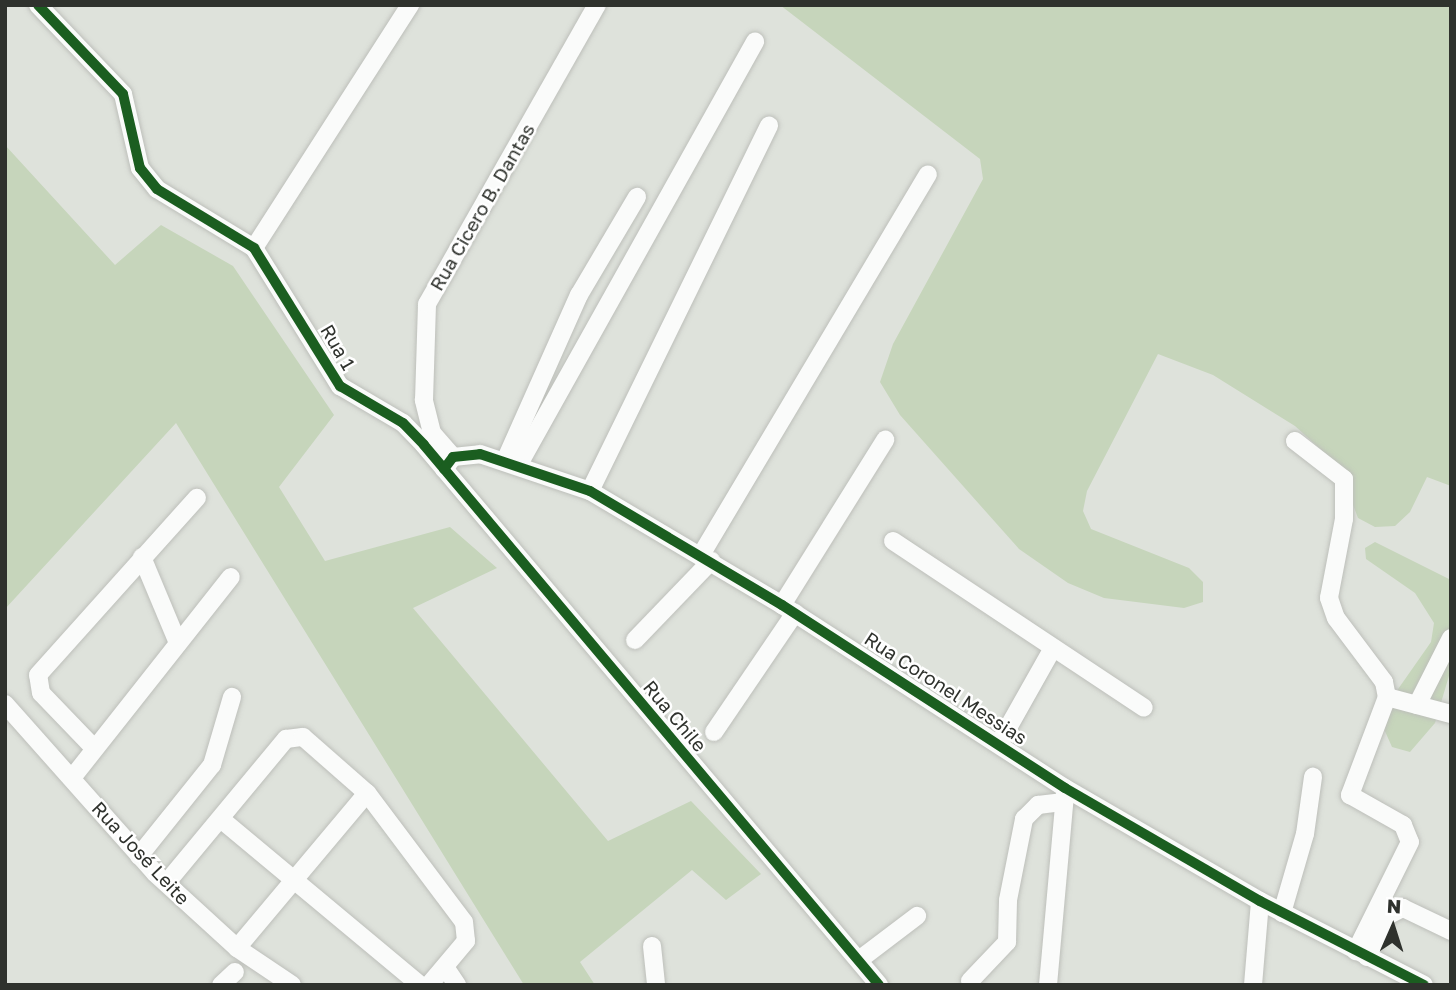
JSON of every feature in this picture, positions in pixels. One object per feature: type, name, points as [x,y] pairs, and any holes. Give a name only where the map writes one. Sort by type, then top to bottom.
[{"type":"street","points":[[38,5],[123,94],[140,168],[157,189],[254,248],[410,5]]},
{"type":"street","name":"Rua Cicero B. Dantas","points":[[449,463],[432,433],[424,400],[427,304],[597,5]]},
{"type":"street","points":[[512,463],[754,41]]},
{"type":"street","points":[[590,491],[769,126]]},
{"type":"street","points":[[635,640],[706,558],[928,174]]},
{"type":"street","points":[[512,463],[579,295],[637,197]]},
{"type":"street","name":"Rua 1","points":[[254,248],[340,386],[403,422],[449,463]]},
{"type":"street","points":[[714,732],[885,440]]},
{"type":"street","points":[[1295,441],[1344,479],[1344,519],[1329,598],[1336,618],[1384,682],[1387,697],[1349,786],[1355,800],[1395,820],[1408,833],[1408,851],[1390,885],[1361,954]]},
{"type":"street","name":"Rua Coronel Messias","points":[[449,463],[480,454],[590,491],[706,558],[1000,742],[1065,795],[1282,913],[1424,985]]},
{"type":"street","name":"Rua Chile","points":[[449,463],[879,985]]},
{"type":"street","points":[[94,748],[41,693],[38,675],[197,498]]},
{"type":"street","points":[[893,541],[1144,708]]},
{"type":"street","points":[[142,557],[178,643]]},
{"type":"street","points":[[72,778],[231,577]]},
{"type":"street","points":[[1417,705],[1451,638]]},
{"type":"street","points":[[1000,742],[1053,648]]},
{"type":"street","points":[[139,856],[212,765],[232,697]]},
{"type":"street","points":[[1387,697],[1451,714]]},
{"type":"street","name":"Rua José Leite","points":[[5,704],[139,856],[237,948],[292,985]]},
{"type":"street","points":[[173,875],[222,820],[286,739],[296,735],[367,793],[467,929],[466,941],[429,985]]},
{"type":"street","points":[[1282,913],[1306,834],[1313,777]]},
{"type":"street","points":[[237,948],[292,878],[367,793]]},
{"type":"street","points":[[970,981],[1007,942],[1008,900],[1024,819],[1038,805],[1065,795],[1048,985]]},
{"type":"street","points":[[222,820],[420,985]]},
{"type":"street","points":[[1390,885],[1403,908],[1451,931]]},
{"type":"street","points":[[1253,985],[1260,901]]},
{"type":"street","points":[[1361,954],[1387,916],[1403,908]]},
{"type":"street","points":[[859,960],[917,916]]},
{"type":"street","points":[[652,946],[656,985]]},
{"type":"street","points":[[445,967],[457,985]]},
{"type":"street","points":[[221,985],[235,972]]},
{"type":"green space","points":[[780,5],[1451,5],[1451,486],[1427,477],[1410,512],[1395,526],[1375,527],[1358,518],[1338,465],[1295,426],[1213,375],[1158,354],[1087,491],[1083,511],[1091,529],[1189,568],[1203,582],[1203,602],[1184,608],[1104,598],[1068,583],[1019,549],[900,415],[880,382],[893,344],[983,179],[980,159]]},
{"type":"green space","points":[[5,145],[115,265],[161,225],[233,266],[334,415],[279,487],[325,561],[450,527],[497,568],[413,608],[608,841],[691,801],[761,874],[726,900],[692,870],[580,962],[595,985],[524,985],[176,423],[5,609]]},
{"type":"green space","points":[[1375,542],[1451,580],[1451,669],[1435,723],[1410,752],[1392,747],[1384,729],[1396,692],[1431,642],[1434,623],[1415,593],[1366,559],[1365,548]]},
{"type":"cycle path","points":[[38,5],[123,94],[140,168],[157,189],[254,248],[340,386],[403,423],[424,445],[879,985]]},
{"type":"cycle path","points":[[444,469],[453,457],[480,454],[590,491],[782,605],[1065,788],[1260,901],[1424,985]]}]
